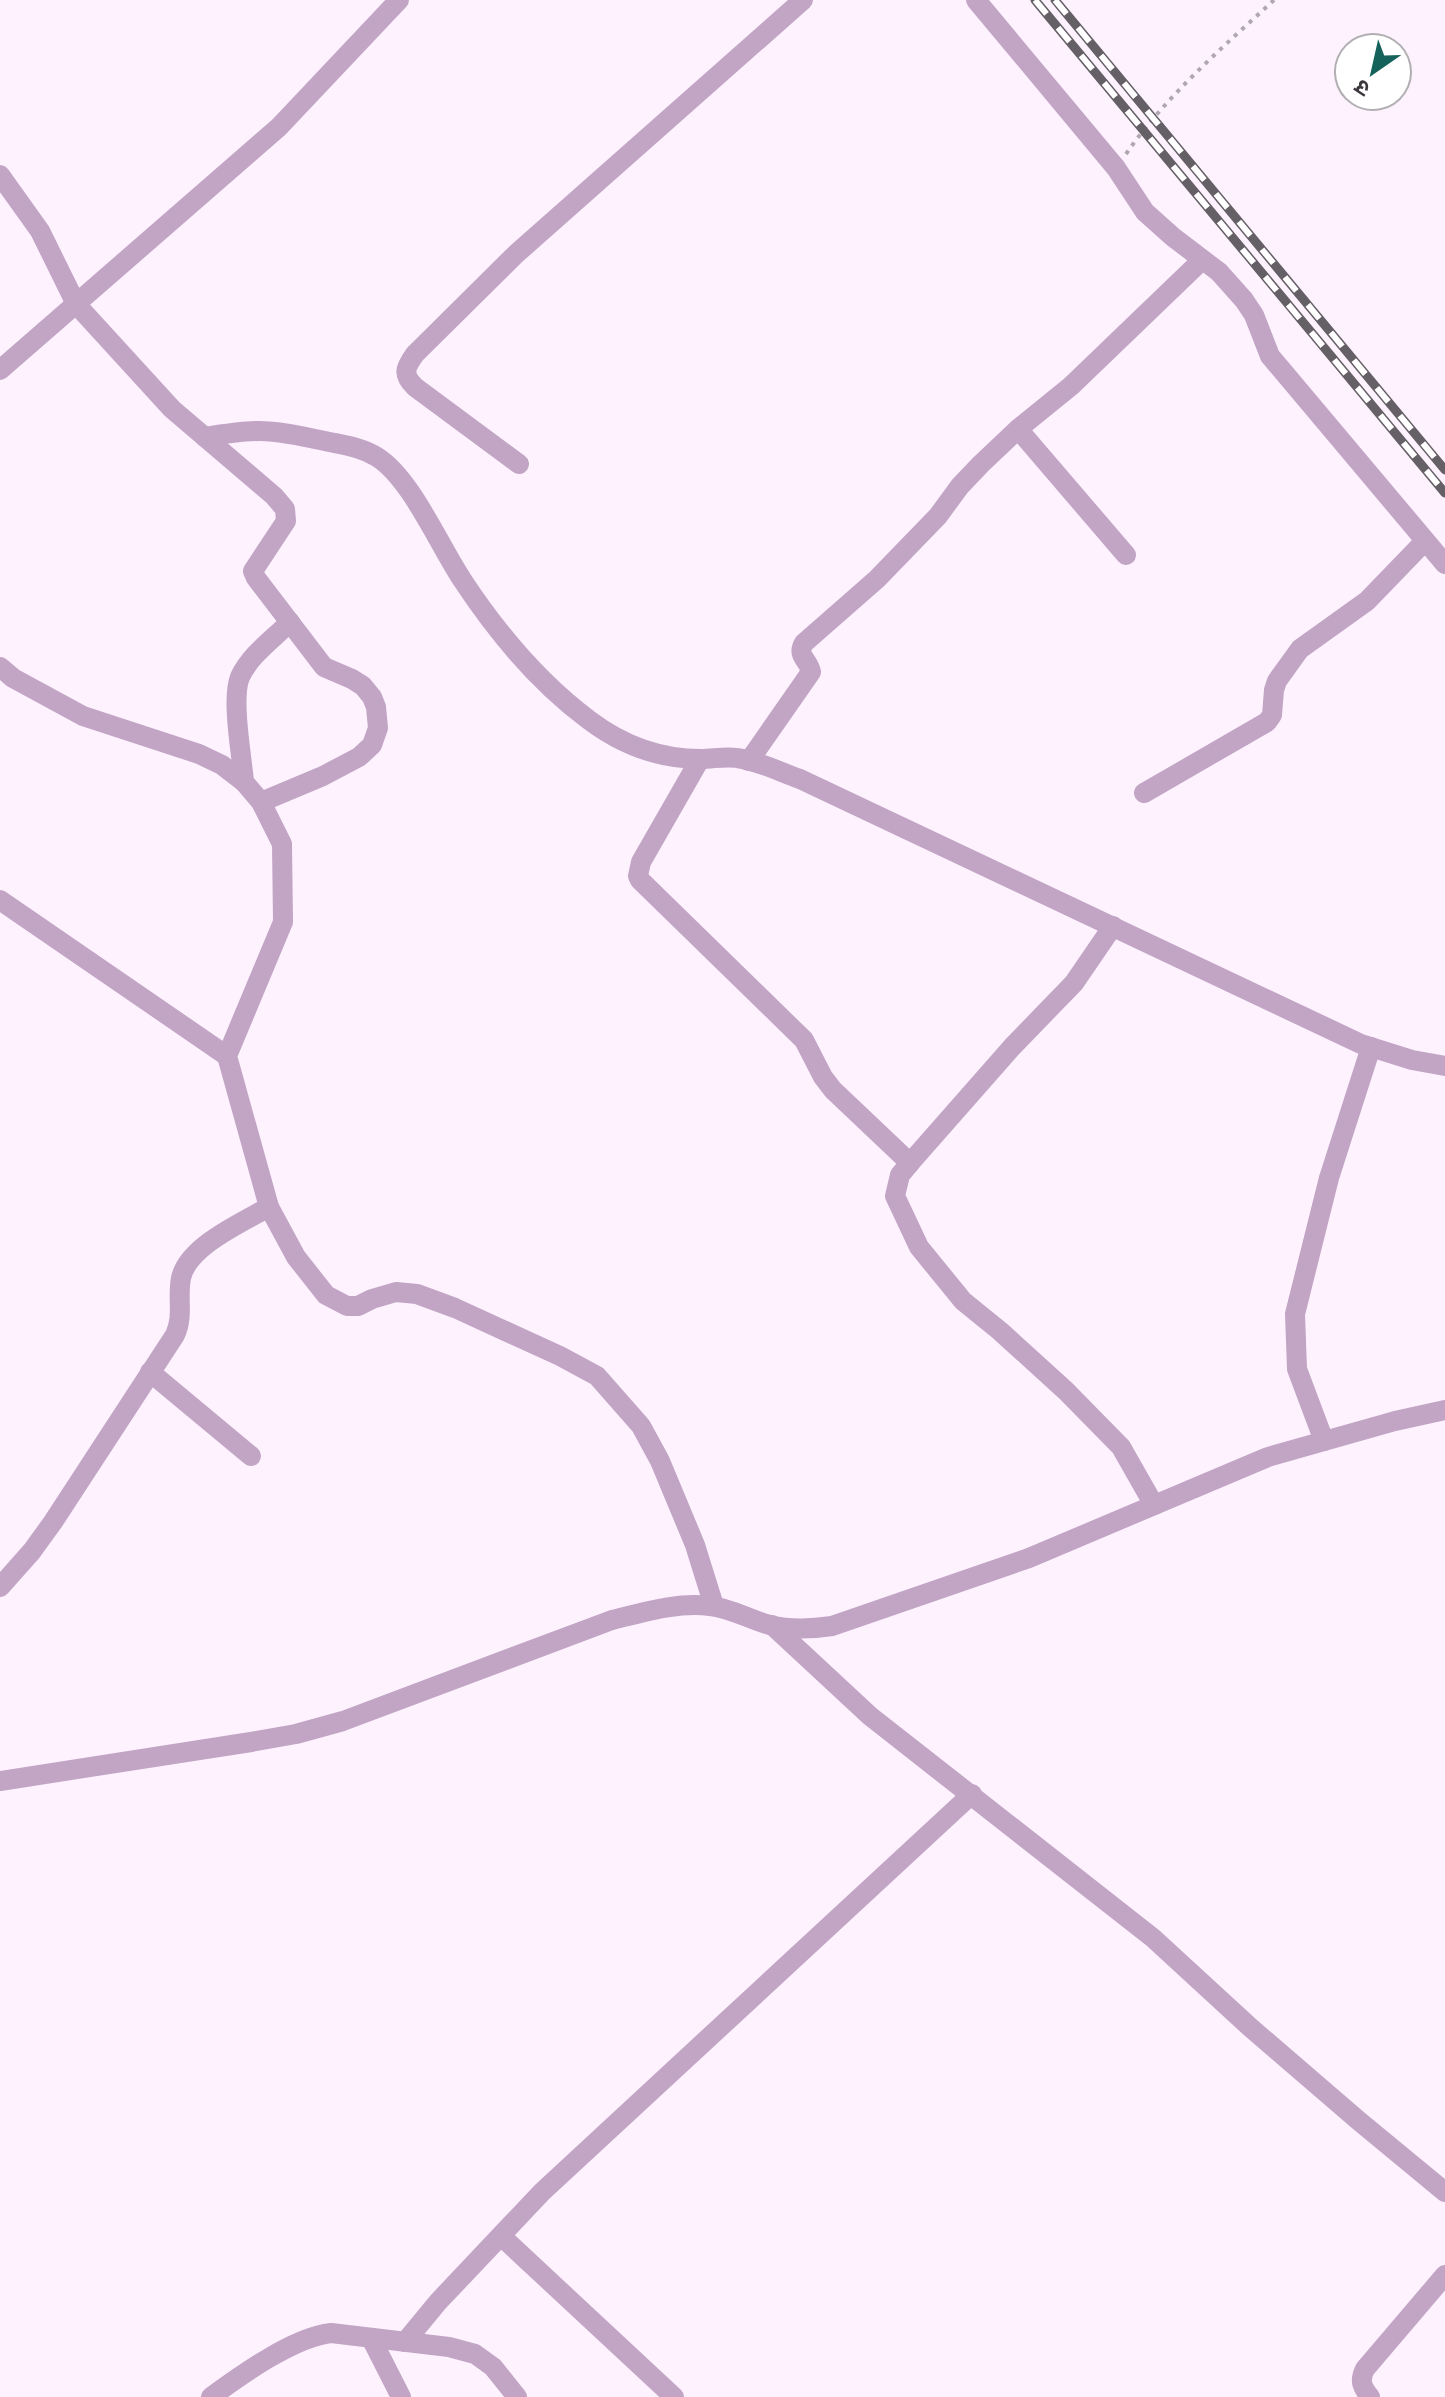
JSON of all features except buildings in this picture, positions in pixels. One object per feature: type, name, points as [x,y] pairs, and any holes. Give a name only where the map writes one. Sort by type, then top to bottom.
[{"type":"street","points":[[0,370],[279,127],[399,0]]},
{"type":"street","points":[[519,464],[415,387],[407,379],[409,363],[516,254],[803,0]]},
{"type":"street","points":[[976,0],[1116,168],[1145,212],[1219,272],[1244,300],[1254,315],[1270,356],[1445,564]]},
{"type":"street","points":[[0,175],[40,231],[76,304],[172,409],[274,496],[285,509],[286,521],[253,571],[256,578],[324,667],[352,679],[372,697],[378,728],[372,745],[359,757],[323,776],[261,802]]},
{"type":"street","points":[[749,761],[811,672],[801,655],[804,643],[877,579],[938,516],[960,486],[1018,429],[1071,386],[1202,260]]},
{"type":"street","points":[[1018,429],[1126,555]]},
{"type":"street","points":[[205,437],[242,431],[281,433],[362,449],[380,459],[397,475],[495,628],[532,671],[589,721],[620,741],[655,754],[700,759],[735,758],[800,779],[1371,1047],[1445,1066]]},
{"type":"street","points":[[1144,793],[1267,722],[1272,715],[1277,681],[1300,649],[1367,601],[1425,541]]},
{"type":"street","points":[[244,782],[236,698],[239,680],[252,659],[290,622]]},
{"type":"street","points":[[0,667],[13,678],[83,716],[199,754],[222,765],[244,782],[261,802],[282,844],[283,922],[227,1056],[269,1207],[296,1257],[317,1285],[337,1302],[347,1306],[358,1306],[396,1292],[417,1294],[455,1308],[597,1376],[641,1426],[660,1461],[695,1545],[714,1606]]},
{"type":"street","points":[[700,759],[641,862],[640,880],[804,1040],[833,1090],[910,1163]]},
{"type":"street","points":[[0,900],[227,1056]]},
{"type":"street","points":[[1113,926],[1074,983],[1033,1024],[900,1175],[895,1196],[919,1247],[963,1301],[1066,1391],[1121,1447],[1154,1505]]},
{"type":"street","points":[[1324,1441],[1297,1369],[1295,1314],[1329,1178],[1371,1047]]},
{"type":"street","points":[[0,1587],[53,1522],[179,1327],[181,1279],[186,1265],[212,1241],[269,1207]]},
{"type":"street","points":[[150,1372],[251,1456]]},
{"type":"street","points":[[0,1781],[296,1734],[343,1721],[612,1620],[657,1609],[684,1605],[714,1606],[772,1625],[814,1629],[832,1626],[1029,1558],[1268,1457],[1445,1410]]},
{"type":"street","points":[[772,1625],[870,1716],[1153,1938],[1251,2028],[1445,2192]]},
{"type":"street","points":[[405,2342],[542,2192],[972,1794]]},
{"type":"street","points":[[501,2236],[674,2397]]},
{"type":"street","points":[[1370,2397],[1362,2386],[1365,2369],[1445,2275]]},
{"type":"street","points":[[211,2397],[299,2341],[331,2333],[449,2347],[475,2354],[493,2367],[517,2397]]},
{"type":"street","points":[[371,2338],[401,2397]]},
{"type":"path","points":[[1116,168],[1154,119],[1212,58],[1274,0]]},
{"type":"railway","points":[[1035,0],[1445,493]]},
{"type":"railway","points":[[1055,0],[1445,470]]}]
